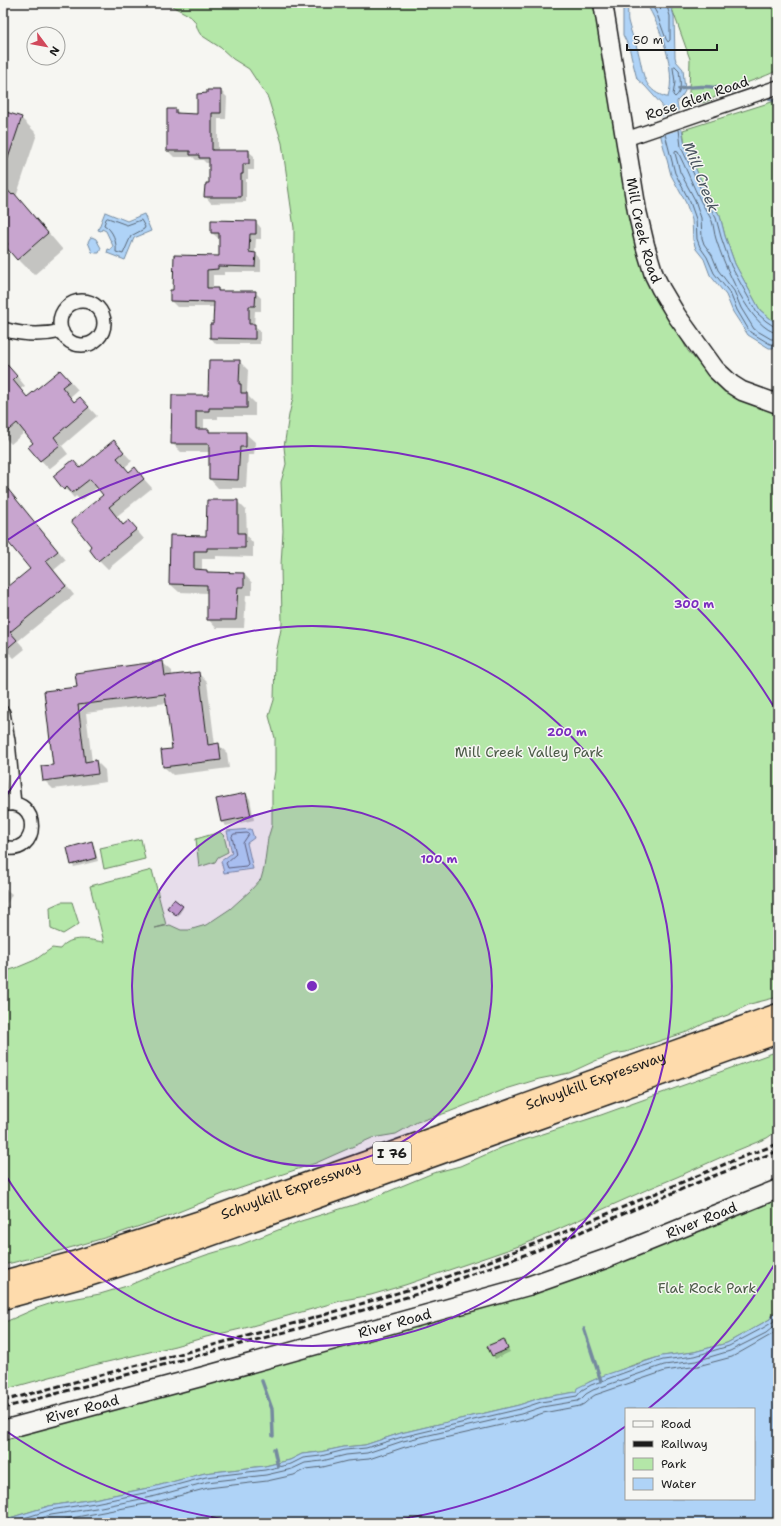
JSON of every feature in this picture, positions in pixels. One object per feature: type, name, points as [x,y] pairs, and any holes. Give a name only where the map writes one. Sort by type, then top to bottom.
[{"type":"highway","name":"Schuylkill Expressway","points":[[3,1282],[77,1262],[204,1221],[778,1015]]},
{"type":"highway","name":"Schuylkill Expressway","points":[[3,1298],[88,1275],[180,1246],[778,1032]]},
{"type":"street","name":"Mill Creek Road","points":[[603,3],[637,211],[652,268],[661,289],[690,335],[722,377],[742,391],[778,404]]},
{"type":"street","name":"Rose Glen Road","points":[[626,139],[778,87]]},
{"type":"street","points":[[3,329],[36,335],[62,331]]},
{"type":"street","points":[[3,713],[8,742],[8,805],[20,806],[29,814],[32,826],[31,832],[25,842],[20,846],[14,848],[3,847]]},
{"type":"street","name":"River Road","points":[[3,1430],[528,1286],[594,1263],[778,1189]]},
{"type":"green space","name":"Mill Creek Valley Park","points":[[168,3],[597,3],[659,303],[674,325],[688,351],[712,379],[778,411],[778,997],[750,1004],[690,1031],[626,1052],[613,1054],[569,1073],[539,1079],[506,1089],[449,1112],[417,1122],[396,1134],[372,1138],[316,1163],[223,1194],[166,1217],[111,1236],[3,1265],[3,972],[35,960],[52,948],[60,949],[69,941],[86,939],[104,942],[90,886],[152,870],[166,925],[155,928],[170,925],[181,930],[189,930],[206,925],[230,909],[261,879],[268,838],[272,825],[275,738],[269,716],[274,700],[275,659],[282,624],[281,565],[283,531],[281,482],[286,464],[284,447],[293,398],[294,228],[282,143],[268,98],[249,69],[201,35],[191,17]]},
{"type":"green space","points":[[670,3],[778,3],[778,70],[726,90],[708,101],[692,103],[689,99],[690,59]]},
{"type":"green space","points":[[778,100],[778,325],[760,310],[735,264],[720,216],[709,198],[685,145],[683,130]]},
{"type":"green space","points":[[220,832],[224,836],[228,852],[218,857],[215,862],[199,867],[196,839]]},
{"type":"green space","points":[[141,839],[145,859],[104,869],[100,848]]},
{"type":"green space","points":[[61,902],[72,902],[79,924],[63,934],[51,929],[50,907]]},
{"type":"green space","points":[[778,1051],[777,1131],[767,1138],[525,1244],[371,1295],[344,1300],[245,1328],[90,1366],[3,1390],[3,1323],[37,1308],[55,1302],[100,1294],[130,1285],[157,1273],[206,1255],[240,1245],[301,1221],[363,1202],[433,1173],[460,1166],[503,1147],[601,1115]]},
{"type":"green space","name":"Flat Rock Park","points":[[778,1199],[778,1307],[770,1319],[727,1343],[694,1352],[662,1356],[636,1364],[589,1382],[577,1392],[540,1398],[519,1405],[401,1433],[365,1445],[302,1454],[290,1460],[265,1466],[205,1473],[153,1487],[94,1499],[49,1506],[3,1520],[3,1436],[109,1408]]},
{"type":"water","points":[[623,3],[626,3],[627,5],[629,24],[647,84],[651,89],[668,97],[670,74],[666,48],[657,24],[646,3],[670,3],[674,16],[675,57],[676,61],[683,69],[685,91],[677,103],[685,145],[709,198],[720,216],[735,264],[760,310],[778,325],[778,348],[769,348],[748,335],[733,312],[726,295],[710,275],[704,259],[696,249],[693,240],[692,220],[686,203],[671,175],[661,137],[662,105],[637,79],[629,47],[623,35]]},
{"type":"water","points":[[105,212],[127,221],[144,214],[151,231],[134,238],[125,260],[107,253],[108,249],[111,250],[113,246],[106,231],[102,229],[101,231],[98,230]]},
{"type":"water","points":[[92,237],[96,239],[101,248],[99,253],[92,252],[88,242]]},
{"type":"water","points":[[251,829],[254,838],[247,843],[253,869],[224,873],[221,861],[232,853],[227,831]]},
{"type":"water","points":[[778,1307],[778,1523],[3,1523],[3,1520],[49,1506],[94,1499],[153,1487],[205,1473],[265,1466],[290,1460],[302,1454],[365,1445],[401,1433],[519,1405],[540,1398],[576,1392],[577,1388],[602,1376],[662,1356],[694,1352],[727,1343],[770,1319]]},
{"type":"pier","points":[[680,110],[685,128],[659,136],[660,117]]},
{"type":"building","points":[[207,90],[221,90],[221,113],[212,113],[212,150],[249,150],[249,164],[243,164],[243,174],[241,174],[241,197],[204,197],[205,185],[206,183],[209,183],[209,158],[199,158],[199,155],[190,155],[190,151],[167,151],[167,109],[176,109],[176,113],[197,114],[197,94],[207,93]]},
{"type":"building","points":[[3,111],[22,117],[5,167],[3,166]]},
{"type":"building","points":[[3,185],[12,195],[14,193],[48,233],[17,260],[5,246],[8,244],[3,239]]},
{"type":"building","points":[[211,220],[256,221],[256,234],[250,234],[249,252],[256,253],[255,267],[218,266],[218,269],[207,270],[207,288],[218,288],[218,291],[256,291],[255,306],[249,306],[249,324],[255,324],[255,339],[210,338],[210,324],[213,324],[214,302],[170,301],[170,290],[173,290],[174,255],[219,256],[219,233],[211,233]]},
{"type":"building","points":[[3,360],[17,376],[13,380],[27,397],[60,370],[70,381],[62,387],[74,402],[80,397],[89,407],[54,437],[60,445],[40,461],[28,447],[33,443],[17,423],[3,435]]},
{"type":"building","points":[[209,360],[240,360],[239,384],[241,384],[241,393],[247,393],[247,408],[209,408],[209,411],[196,411],[196,429],[209,429],[209,432],[246,432],[246,447],[240,447],[238,480],[209,479],[209,444],[171,444],[172,395],[208,395]]},
{"type":"building","points":[[114,440],[124,452],[117,458],[129,472],[135,467],[144,479],[109,507],[123,525],[129,520],[137,529],[98,561],[89,549],[91,546],[71,521],[103,495],[90,479],[72,493],[67,487],[64,490],[53,476],[73,460],[80,468]]},
{"type":"building","points":[[3,483],[58,551],[46,561],[66,586],[10,632],[17,640],[3,652],[3,591],[30,569],[3,536]]},
{"type":"building","points":[[207,500],[238,500],[238,533],[245,533],[245,548],[207,548],[207,551],[194,551],[194,569],[207,570],[207,572],[244,573],[244,587],[238,587],[236,620],[207,620],[207,585],[169,584],[170,535],[206,536]]},
{"type":"building","points":[[163,661],[165,676],[199,672],[208,745],[219,743],[221,760],[163,767],[161,750],[172,749],[165,694],[78,705],[85,762],[96,760],[98,774],[43,781],[41,766],[53,765],[44,691],[77,687],[75,673]]},
{"type":"building","points":[[246,793],[251,816],[221,822],[216,799]]},
{"type":"building","points":[[92,841],[96,858],[71,865],[67,848]]},
{"type":"building","points":[[174,899],[183,906],[176,915],[167,908]]},
{"type":"building","points":[[504,1339],[508,1349],[492,1356],[487,1346]]},
{"type":"waterway","points":[[679,89],[706,87],[732,91]]},
{"type":"waterway","points":[[770,99],[778,103]]},
{"type":"waterway","points":[[584,1329],[601,1381]]},
{"type":"waterway","points":[[262,1381],[272,1409],[273,1436]]},
{"type":"waterway","points":[[274,1449],[278,1467]]},
{"type":"railway","points":[[3,1401],[307,1320],[424,1285],[562,1233],[737,1159],[778,1144]]},
{"type":"railway","points":[[3,1408],[330,1320],[417,1294],[538,1250],[706,1179],[778,1151]]},
{"type":"water label","name":"Mill Creek","points":[[701,177]]}]
